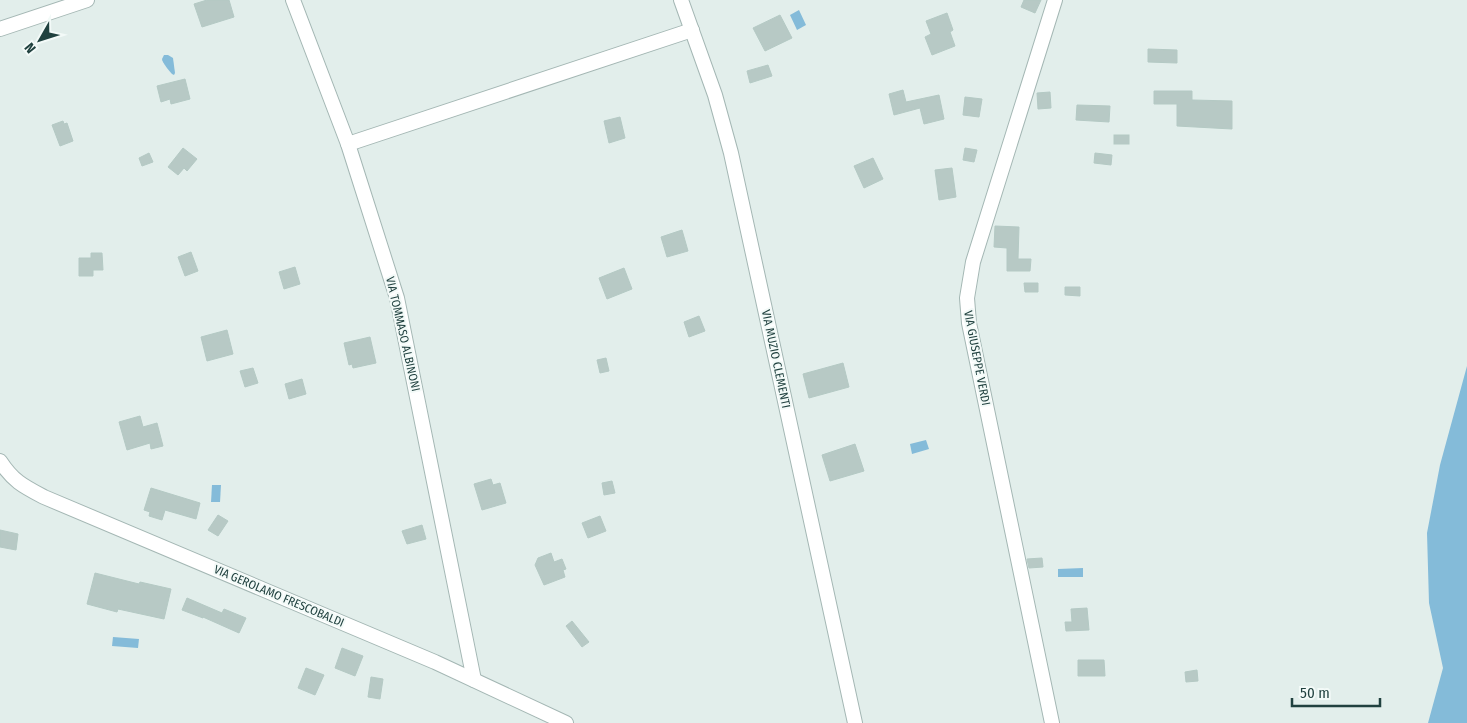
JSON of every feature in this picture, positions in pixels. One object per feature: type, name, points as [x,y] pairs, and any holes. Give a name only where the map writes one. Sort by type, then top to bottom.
[{"type":"street","points":[[0,29],[87,0]]},
{"type":"street","name":"VIA TOMMASO ALBINONI","points":[[293,0],[348,144],[397,298],[474,680]]},
{"type":"street","name":"VIA MUZIO CLEMENTI","points":[[681,0],[719,109],[731,153],[856,723]]},
{"type":"street","name":"VIA GIUSEPPE VERDI","points":[[1052,723],[969,323],[967,293],[973,262],[1055,0]]},
{"type":"street","points":[[348,144],[692,30]]},
{"type":"street","name":"VIA GEROLAMO FRESCOBALDI","points":[[0,461],[22,486],[44,497],[435,662],[566,723]]},
{"type":"water","points":[[799,10],[806,25],[797,30],[790,15]]},
{"type":"water","points":[[164,55],[173,58],[174,75],[163,62]]},
{"type":"water","points":[[1467,366],[1467,723],[1428,723],[1443,668],[1429,603],[1427,533],[1440,465]]},
{"type":"water","points":[[926,440],[929,449],[912,454],[910,444]]},
{"type":"water","points":[[212,485],[221,485],[220,502],[211,502]]},
{"type":"water","points":[[1083,568],[1083,577],[1058,577],[1058,569]]},
{"type":"water","points":[[113,637],[139,639],[138,648],[112,646]]},
{"type":"building","points":[[207,0],[229,0],[234,17],[202,27],[194,4]]},
{"type":"building","points":[[1024,0],[1041,0],[1035,13],[1021,7]]},
{"type":"building","points":[[947,13],[953,30],[950,32],[955,46],[932,55],[925,37],[931,34],[926,21]]},
{"type":"building","points":[[780,15],[792,38],[765,51],[753,28]]},
{"type":"building","points":[[1148,49],[1177,50],[1177,63],[1148,62]]},
{"type":"building","points":[[768,65],[772,76],[750,83],[747,71]]},
{"type":"building","points":[[185,79],[190,99],[171,104],[170,99],[161,102],[157,86]]},
{"type":"building","points":[[903,90],[906,102],[939,95],[944,119],[924,124],[920,108],[894,115],[889,94]]},
{"type":"building","points":[[1154,91],[1192,91],[1192,100],[1232,101],[1232,129],[1177,126],[1177,104],[1154,104]]},
{"type":"building","points":[[1050,92],[1051,108],[1038,109],[1037,93]]},
{"type":"building","points":[[965,97],[982,99],[979,117],[963,115]]},
{"type":"building","points":[[1077,105],[1110,106],[1109,122],[1076,120]]},
{"type":"building","points":[[620,117],[625,138],[609,143],[604,121]]},
{"type":"building","points":[[63,121],[64,124],[67,123],[73,141],[60,146],[52,125]]},
{"type":"building","points":[[1114,135],[1129,135],[1129,144],[1114,144]]},
{"type":"building","points":[[183,148],[197,159],[187,171],[184,168],[178,175],[168,167]]},
{"type":"building","points":[[965,148],[977,150],[974,162],[963,160]]},
{"type":"building","points":[[149,153],[153,162],[142,166],[139,158]]},
{"type":"building","points":[[1095,153],[1112,155],[1111,165],[1094,163]]},
{"type":"building","points":[[873,158],[883,179],[864,188],[854,166]]},
{"type":"building","points":[[952,168],[956,197],[939,200],[935,170]]},
{"type":"building","points":[[995,226],[1019,227],[1018,259],[1031,259],[1030,271],[1007,271],[1007,248],[994,247]]},
{"type":"building","points":[[682,230],[688,251],[667,257],[661,237]]},
{"type":"building","points":[[191,252],[198,271],[185,276],[178,257]]},
{"type":"building","points":[[91,253],[102,253],[103,270],[93,270],[93,276],[79,276],[79,258],[91,258]]},
{"type":"building","points":[[295,267],[300,284],[284,289],[279,272]]},
{"type":"building","points":[[624,268],[632,289],[607,299],[599,278]]},
{"type":"building","points":[[1024,283],[1038,283],[1038,292],[1025,292]]},
{"type":"building","points":[[1065,287],[1080,287],[1080,296],[1065,295]]},
{"type":"building","points":[[699,316],[705,331],[689,337],[684,322]]},
{"type":"building","points":[[227,330],[233,354],[207,361],[201,337]]},
{"type":"building","points":[[370,337],[376,363],[353,368],[352,364],[349,365],[344,343]]},
{"type":"building","points":[[606,358],[609,371],[600,373],[597,360]]},
{"type":"building","points":[[843,363],[849,387],[809,398],[803,374]]},
{"type":"building","points":[[253,368],[258,383],[245,387],[240,371]]},
{"type":"building","points":[[302,379],[306,394],[289,399],[285,384]]},
{"type":"building","points":[[140,416],[143,427],[157,423],[163,446],[151,449],[150,443],[127,450],[119,422]]},
{"type":"building","points":[[855,444],[864,471],[830,481],[822,455]]},
{"type":"building","points":[[491,479],[493,485],[500,483],[506,503],[482,510],[474,484]]},
{"type":"building","points":[[612,481],[615,493],[604,495],[602,483]]},
{"type":"building","points":[[151,488],[200,503],[196,519],[165,510],[162,520],[149,516],[150,512],[144,510]]},
{"type":"building","points":[[218,515],[228,521],[218,536],[208,530]]},
{"type":"building","points":[[600,516],[606,531],[588,538],[582,523]]},
{"type":"building","points":[[422,525],[426,539],[407,544],[402,531]]},
{"type":"building","points":[[0,530],[18,534],[16,550],[0,547]]},
{"type":"building","points":[[551,553],[554,562],[562,559],[566,569],[563,570],[565,577],[544,585],[535,565],[538,558]]},
{"type":"building","points":[[1042,558],[1043,567],[1029,568],[1027,559]]},
{"type":"building","points":[[95,573],[139,584],[140,582],[171,589],[164,619],[118,609],[117,612],[87,604]]},
{"type":"building","points":[[187,598],[222,613],[224,609],[246,618],[239,633],[182,610]]},
{"type":"building","points":[[1087,608],[1089,630],[1066,631],[1065,622],[1072,622],[1071,609]]},
{"type":"building","points":[[572,621],[589,642],[582,647],[566,626]]},
{"type":"building","points":[[342,648],[363,656],[355,676],[335,668]]},
{"type":"building","points":[[1078,660],[1104,660],[1105,676],[1078,676]]},
{"type":"building","points":[[306,668],[324,675],[315,695],[298,688]]},
{"type":"building","points":[[1197,670],[1198,681],[1186,682],[1185,672]]},
{"type":"building","points":[[371,677],[383,679],[380,699],[368,697]]}]
